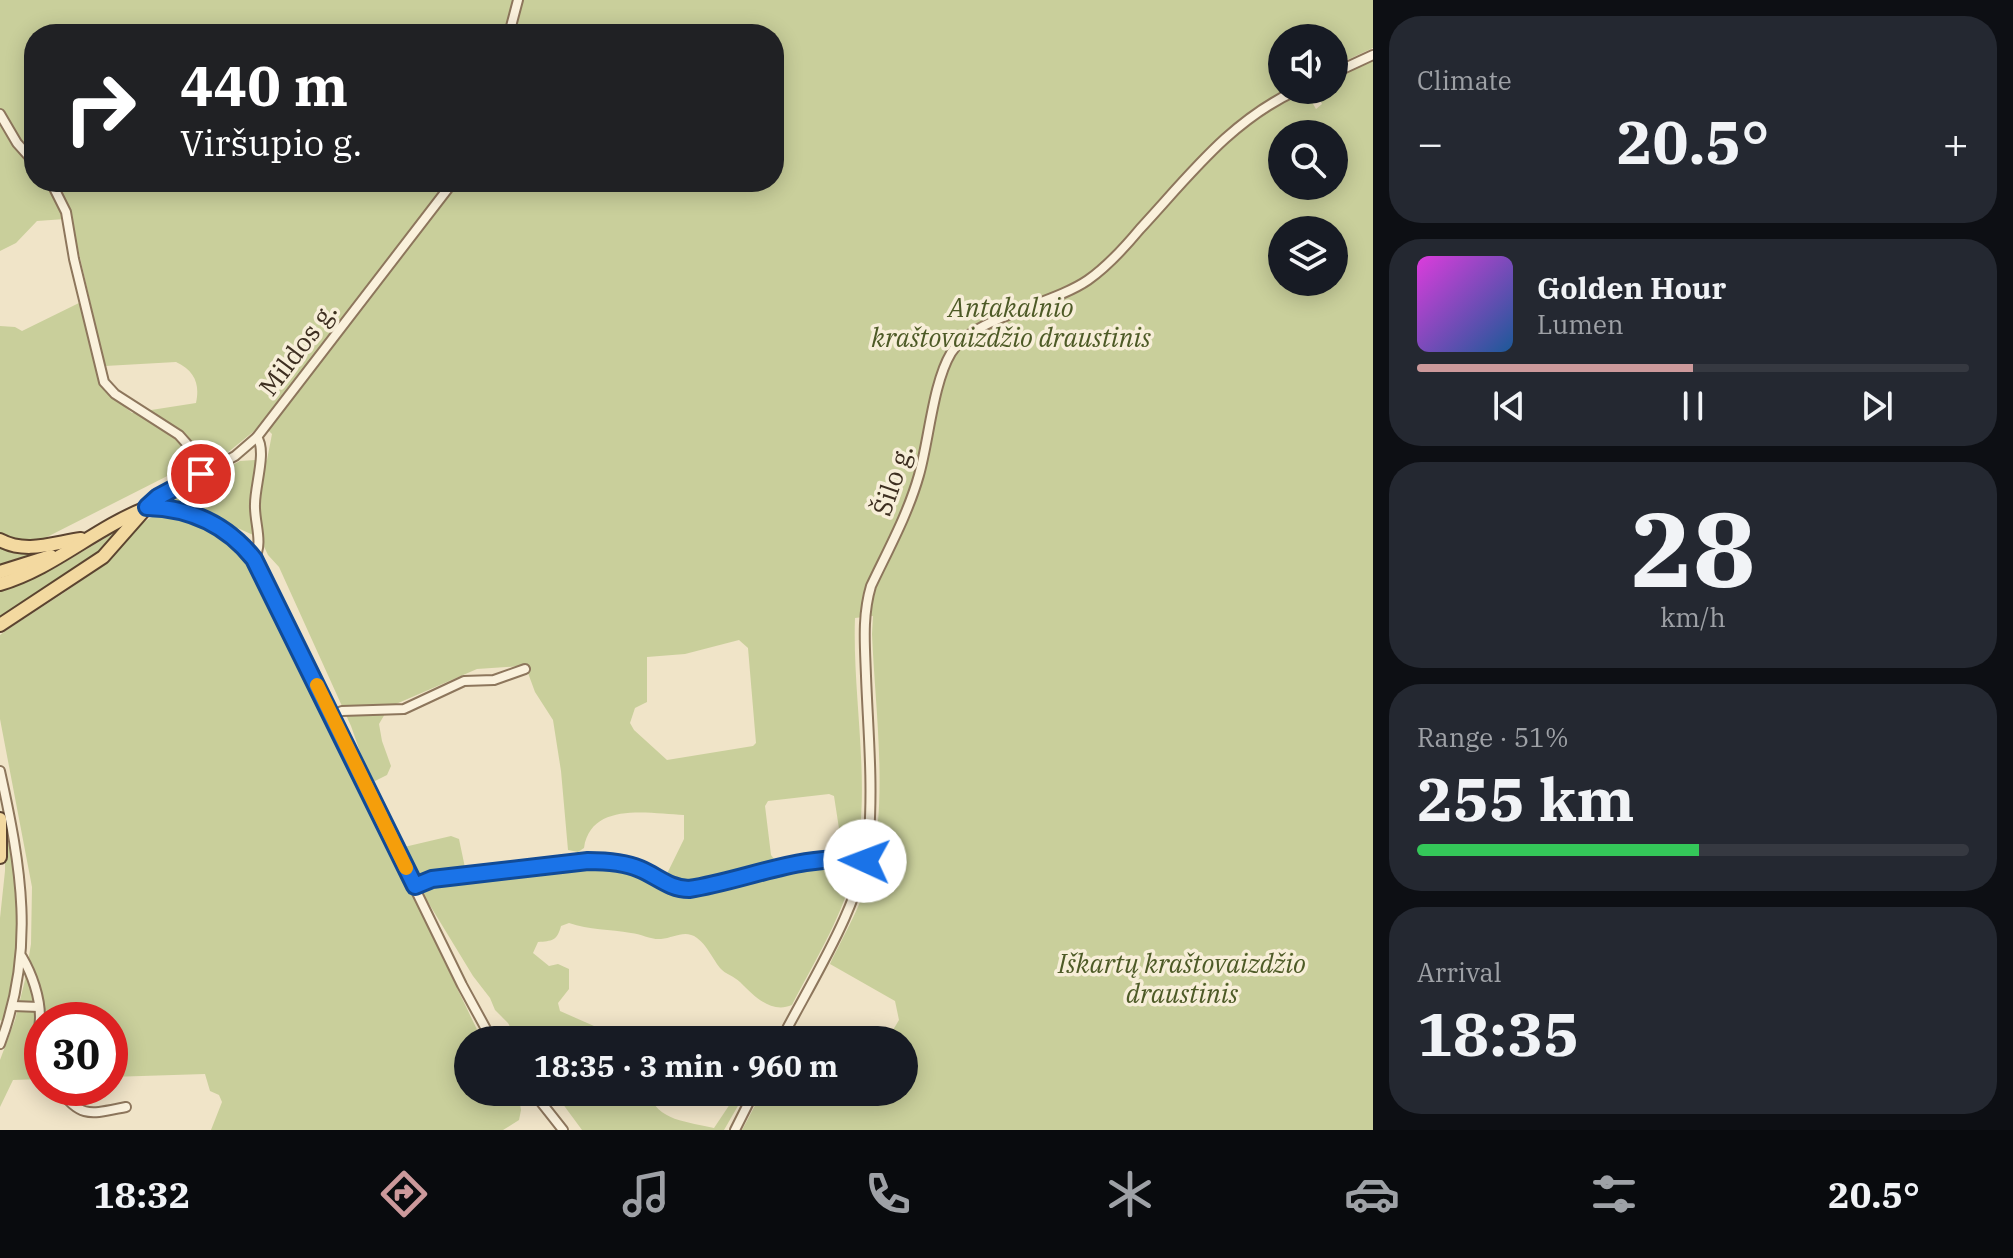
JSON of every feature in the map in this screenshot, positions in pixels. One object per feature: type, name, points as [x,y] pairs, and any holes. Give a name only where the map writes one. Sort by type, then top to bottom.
[{"type":"main road","points":[[0,584],[27,576],[62,553],[147,507]]},
{"type":"main road","points":[[0,625],[103,557],[147,507]]},
{"type":"main road","points":[[0,540],[31,548],[92,537]]},
{"type":"main road","points":[[0,572],[62,553]]},
{"type":"main road","points":[[0,819],[0,857]]},
{"type":"street","points":[[512,24],[518,0]]},
{"type":"street","points":[[1348,67],[1373,55]]},
{"type":"street","name":"Šilo g.","points":[[788,1026],[847,912],[865,861],[870,813],[864,626],[866,601],[915,490],[940,380],[950,353],[975,330],[1089,280],[1236,128],[1270,104]]},
{"type":"street","points":[[0,114],[24,151]]},
{"type":"street","points":[[56,192],[66,212],[74,259],[104,382],[115,394],[179,435],[187,444],[201,474]]},
{"type":"street","name":"Mildos g.","points":[[147,507],[158,497],[235,456],[257,437],[445,192]]},
{"type":"street","points":[[254,559],[260,545],[255,525],[255,504],[263,448],[257,437]]},
{"type":"street","points":[[147,507],[171,508],[215,524],[235,538],[254,559],[484,1026]]},
{"type":"street","points":[[332,715],[342,711],[404,709],[464,681],[494,680],[525,669]]},
{"type":"street","points":[[0,771],[21,890],[22,957],[13,1006],[0,1044]]},
{"type":"street","points":[[415,886],[432,879],[607,861],[631,866],[673,887],[689,889],[783,865],[827,859],[865,861]]},
{"type":"street","points":[[22,957],[38,1002]]},
{"type":"street","points":[[13,1006],[24,1006]]},
{"type":"street","points":[[73,1106],[92,1112],[126,1107]]},
{"type":"street","points":[[544,1106],[563,1130]]},
{"type":"street","points":[[735,1130],[747,1106]]},
{"type":"green space","points":[[0,0],[1373,0],[1373,48],[1348,60],[1348,24],[1268,24],[1268,104],[1313,104],[1316,109],[1322,104],[1348,104],[1348,72],[1373,61],[1373,1130],[742,1130],[755,1106],[918,1106],[918,1026],[895,1026],[899,1020],[895,1001],[830,964],[864,893],[876,840],[880,782],[873,616],[855,618],[862,781],[858,845],[852,876],[833,926],[792,1005],[777,1007],[757,998],[722,970],[704,944],[693,935],[658,939],[569,923],[561,926],[553,939],[538,942],[533,953],[549,966],[558,964],[569,969],[569,989],[558,1003],[560,1011],[594,1026],[510,1026],[473,976],[423,894],[400,848],[451,836],[459,839],[468,882],[605,866],[633,873],[661,886],[684,839],[684,815],[639,813],[610,817],[598,823],[589,833],[584,848],[578,852],[568,850],[553,720],[535,692],[528,673],[521,666],[477,669],[389,707],[379,724],[391,766],[387,775],[371,783],[351,726],[279,567],[268,555],[260,538],[204,513],[165,500],[240,461],[263,463],[267,460],[272,434],[267,429],[258,428],[216,462],[189,465],[43,539],[23,544],[0,536],[0,326],[22,331],[81,302],[99,380],[104,389],[132,413],[196,403],[195,379],[176,362],[105,366],[72,223],[65,219],[37,221],[16,243],[0,251]],"holes":[[[739,640],[748,648],[756,743],[667,760],[630,723],[635,708],[647,702],[647,657],[685,654]],[[834,796],[842,848],[840,853],[774,859],[765,806],[768,801]]]},
{"type":"green space","points":[[153,516],[177,516],[207,527],[232,546],[263,584],[475,1026],[454,1026],[454,1106],[520,1106],[519,1120],[503,1130],[211,1130],[222,1102],[219,1095],[210,1091],[205,1074],[128,1076],[128,1002],[24,1002],[24,1080],[13,1080],[0,1107],[0,1060],[15,1020],[31,944],[32,887],[0,719],[0,635],[92,572]]},
{"type":"green space","points":[[132,522],[109,547],[0,622],[0,589],[55,568]]},
{"type":"green space","points":[[0,543],[55,547],[0,566]]},
{"type":"green space","points":[[5,824],[19,899],[18,963],[6,1016],[2,1021],[0,918],[5,871]]},
{"type":"green space","points":[[564,1106],[656,1106],[675,1119],[714,1128],[729,1106],[738,1106],[724,1130],[582,1130]]},
{"type":"slow traffic","points":[[317,685],[406,868]]},
{"type":"route","points":[[201,474],[158,497],[147,507],[171,508],[201,517],[225,530],[254,559],[415,886],[432,879],[607,861],[638,868],[673,887],[689,889],[783,865],[845,858],[865,861]]},
{"type":"park label","name":"Antakalnio kraštovaizdžio draustinis","points":[[1011,323]]},
{"type":"park label","name":"Iškartų kraštovaizdžio draustinis","points":[[1182,979]]}]
